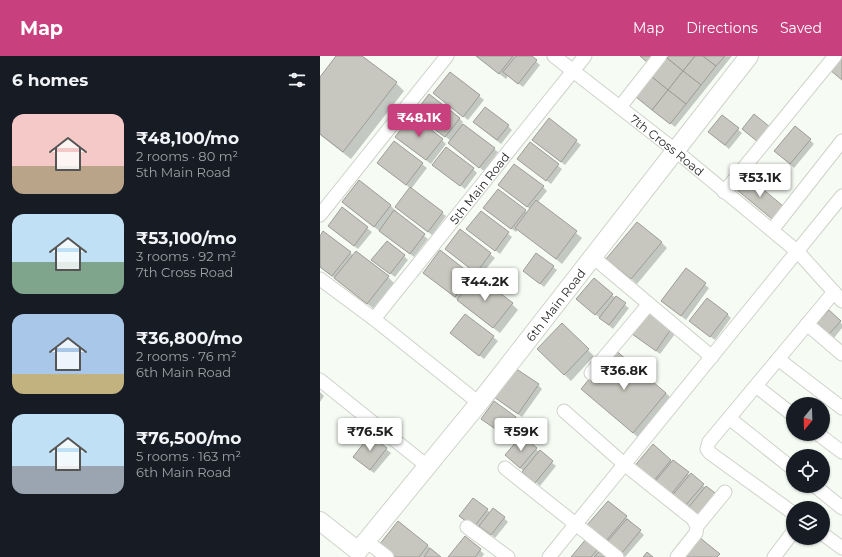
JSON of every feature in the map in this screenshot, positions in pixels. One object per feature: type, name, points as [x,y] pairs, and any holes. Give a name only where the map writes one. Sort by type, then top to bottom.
[{"type":"street","points":[[320,215],[447,56]]},
{"type":"street","name":"7th Cross Road","points":[[554,56],[676,151],[798,252],[838,297]]},
{"type":"street","name":"5th Main Road","points":[[374,319],[585,56]]},
{"type":"street","points":[[620,107],[660,56]]},
{"type":"street","name":"6th Main Road","points":[[359,550],[479,403],[749,56]]},
{"type":"street","points":[[724,192],[835,56]]},
{"type":"street","points":[[772,230],[842,141]]},
{"type":"street","points":[[549,557],[842,196]]},
{"type":"street","points":[[593,257],[712,357]]},
{"type":"street","points":[[320,279],[374,319],[479,403]]},
{"type":"street","points":[[786,508],[710,453],[707,449],[709,442],[807,324],[838,297]]},
{"type":"street","points":[[591,373],[648,304]]},
{"type":"street","points":[[807,324],[842,354]]},
{"type":"street","points":[[778,359],[842,408]]},
{"type":"street","points":[[320,380],[427,466]]},
{"type":"street","points":[[756,386],[786,410]]},
{"type":"street","points":[[564,411],[624,464],[693,519],[697,526]]},
{"type":"street","points":[[729,418],[786,463]]},
{"type":"street","points":[[827,441],[842,452]]},
{"type":"street","points":[[505,468],[617,557]]},
{"type":"street","points":[[677,557],[696,533],[697,526],[725,492]]},
{"type":"street","points":[[824,493],[842,508]]},
{"type":"street","points":[[320,521],[359,550],[387,557]]},
{"type":"street","points":[[467,527],[508,557]]},
{"type":"street","points":[[830,539],[842,548]]},
{"type":"street","points":[[774,557],[786,541]]},
{"type":"building","points":[[336,56],[362,56],[397,82],[343,152],[320,134],[320,77]]},
{"type":"building","points":[[476,56],[513,56],[499,74]]},
{"type":"building","points":[[516,56],[532,56],[537,60],[518,84],[503,72]]},
{"type":"building","points":[[640,56],[653,56],[648,63]]},
{"type":"building","points":[[669,56],[695,56],[683,71],[667,58]]},
{"type":"building","points":[[695,56],[703,56],[716,66],[701,85],[683,71]]},
{"type":"building","points":[[703,56],[725,56],[716,66]]},
{"type":"building","points":[[842,56],[842,80],[830,70]]},
{"type":"building","points":[[667,58],[683,71],[668,90],[652,77]]},
{"type":"building","points":[[683,71],[701,85],[686,104],[668,90]]},
{"type":"building","points":[[450,72],[480,95],[463,117],[433,93]]},
{"type":"building","points":[[652,77],[668,90],[652,110],[636,97]]},
{"type":"building","points":[[668,90],[686,104],[670,124],[652,110]]},
{"type":"building","points":[[429,94],[460,118],[445,137],[414,114]]},
{"type":"building","points":[[485,107],[509,125],[497,140],[473,122]]},
{"type":"building","points":[[754,114],[770,127],[758,142],[742,129]]},
{"type":"building","points":[[412,115],[443,139],[426,160],[395,137]]},
{"type":"building","points":[[722,115],[739,128],[725,145],[708,132]]},
{"type":"building","points":[[549,118],[577,140],[561,162],[532,140]]},
{"type":"building","points":[[463,124],[495,148],[479,168],[448,143]]},
{"type":"building","points":[[795,126],[811,139],[790,164],[774,151]]},
{"type":"building","points":[[394,141],[423,163],[406,185],[377,163]]},
{"type":"building","points":[[530,142],[559,164],[546,181],[517,159]]},
{"type":"building","points":[[446,147],[474,168],[460,186],[432,165]]},
{"type":"building","points":[[514,164],[544,186],[527,207],[498,185]]},
{"type":"building","points":[[747,176],[783,206],[772,219],[736,189]]},
{"type":"building","points":[[359,180],[391,205],[374,227],[342,202]]},
{"type":"building","points":[[410,187],[443,212],[428,232],[395,207]]},
{"type":"building","points":[[498,189],[526,210],[511,229],[483,208]]},
{"type":"building","points":[[536,200],[577,231],[556,259],[515,228]]},
{"type":"building","points":[[342,207],[368,227],[354,246],[328,226]]},
{"type":"building","points":[[394,210],[425,234],[410,254],[379,231]]},
{"type":"building","points":[[481,211],[509,232],[495,251],[466,229]]},
{"type":"building","points":[[637,222],[662,242],[631,279],[606,259]]},
{"type":"building","points":[[460,229],[491,253],[476,273],[445,249]]},
{"type":"building","points":[[323,231],[351,252],[332,276],[320,267],[320,236]]},
{"type":"building","points":[[387,241],[405,255],[390,274],[371,260]]},
{"type":"building","points":[[440,250],[472,275],[455,297],[423,273]]},
{"type":"building","points":[[356,251],[389,276],[367,304],[334,278]]},
{"type":"building","points":[[536,253],[554,266],[540,284],[523,271]]},
{"type":"building","points":[[686,268],[706,283],[681,316],[661,301]]},
{"type":"building","points":[[476,275],[513,303],[493,328],[457,300]]},
{"type":"building","points":[[594,278],[613,294],[595,315],[576,299]]},
{"type":"building","points":[[616,296],[626,303],[609,325],[599,318]]},
{"type":"building","points":[[707,298],[728,314],[710,337],[689,321]]},
{"type":"building","points":[[829,310],[841,321],[829,334],[817,323]]},
{"type":"building","points":[[648,312],[671,329],[656,351],[632,334]]},
{"type":"building","points":[[465,314],[494,336],[479,356],[450,333]]},
{"type":"building","points":[[562,323],[589,349],[564,375],[537,349]]},
{"type":"building","points":[[614,349],[666,393],[633,433],[581,389]]},
{"type":"building","points":[[515,368],[539,384],[518,414],[494,397]]},
{"type":"building","points":[[494,401],[516,417],[504,435],[481,419]]},
{"type":"building","points":[[370,435],[387,448],[370,470],[353,457]]},
{"type":"building","points":[[522,435],[537,448],[520,468],[505,455]]},
{"type":"building","points":[[653,444],[671,460],[652,483],[633,468]]},
{"type":"building","points":[[540,450],[553,461],[535,483],[522,472]]},
{"type":"building","points":[[673,460],[689,472],[669,497],[653,484]]},
{"type":"building","points":[[691,473],[704,484],[684,507],[671,497]]},
{"type":"building","points":[[706,486],[719,496],[700,518],[688,508]]},
{"type":"building","points":[[473,498],[488,509],[474,527],[459,516]]},
{"type":"building","points":[[608,501],[627,516],[606,541],[587,525]]},
{"type":"building","points":[[493,508],[505,517],[491,535],[479,526]]},
{"type":"building","points":[[627,519],[641,530],[621,554],[607,542]]},
{"type":"building","points":[[398,521],[428,545],[419,557],[393,557],[379,545]]},
{"type":"building","points":[[465,536],[481,549],[475,557],[448,557]]},
{"type":"building","points":[[699,537],[720,554],[717,557],[683,557]]},
{"type":"building","points":[[586,539],[598,549],[591,557],[571,557]]},
{"type":"building","points":[[430,548],[441,557],[424,557]]},
{"type":"building","points":[[599,552],[606,557],[594,557]]},
{"type":"building","points":[[647,552],[653,557],[643,557]]}]
